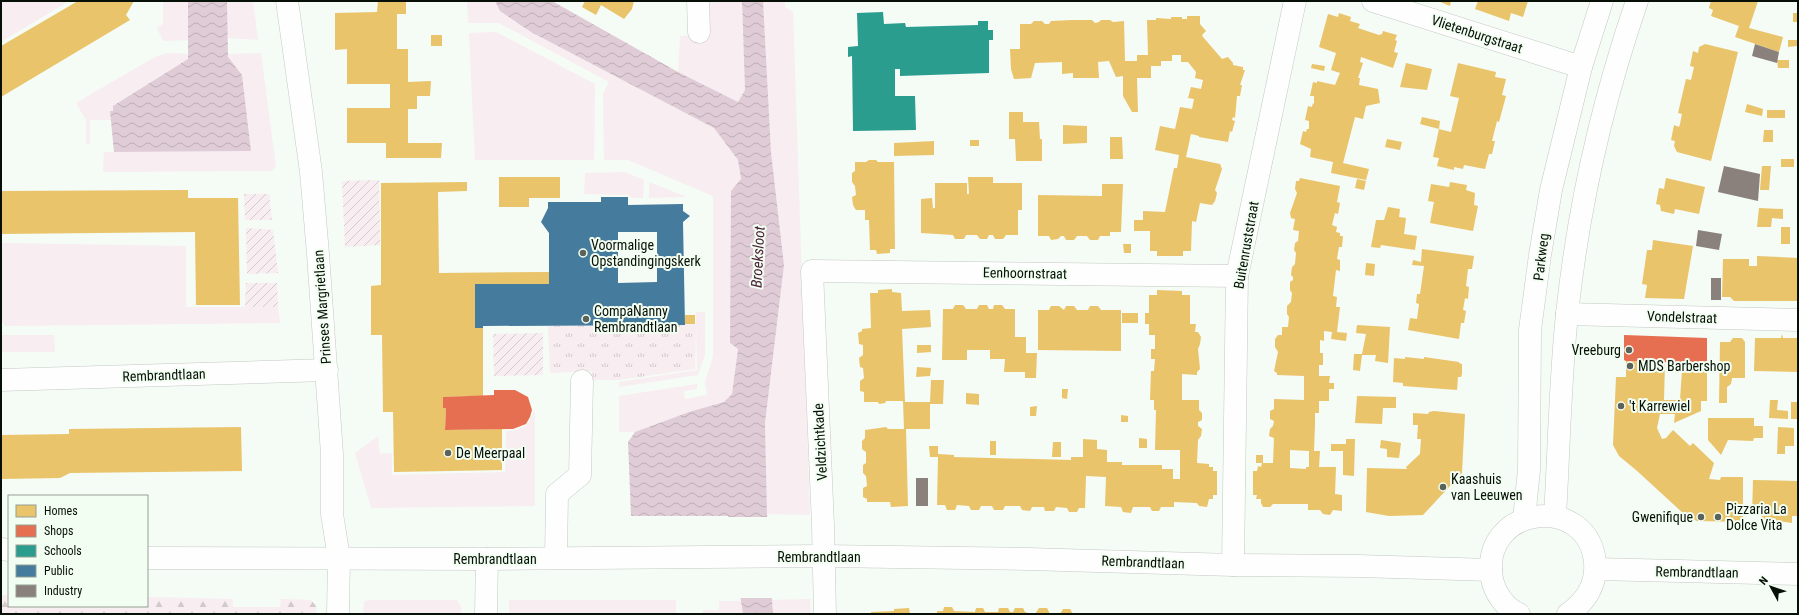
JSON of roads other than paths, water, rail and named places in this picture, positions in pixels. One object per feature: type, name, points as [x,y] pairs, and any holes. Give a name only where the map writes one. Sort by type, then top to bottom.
[{"type":"street","name":"Prinses Margrietlaan","points":[[287,1],[311,172],[327,370],[332,454],[332,514],[339,558],[338,614]]},
{"type":"street","points":[[698,1],[699,32]]},
{"type":"street","name":"Buitenruststraat","points":[[1233,565],[1237,276],[1295,1]]},
{"type":"street","name":"Vlietenburgstraat","points":[[1373,1],[1581,67]]},
{"type":"street","name":"Parkweg","points":[[1524,519],[1529,470],[1530,330],[1540,255],[1551,190],[1581,67],[1602,1]]},
{"type":"street","points":[[1555,516],[1567,314],[1586,186],[1613,78],[1637,1]]},
{"type":"street","name":"Eenhoornstraat","points":[[812,271],[1237,276]]},
{"type":"street","name":"Veldzichtkade","points":[[812,271],[825,614]]},
{"type":"street","name":"Vondelstraat","points":[[1567,314],[1798,320]]},
{"type":"street","name":"Rembrandtlaan","points":[[1,380],[327,370]]},
{"type":"street","points":[[556,558],[557,494],[580,475],[582,381]]},
{"type":"street","points":[[1519,614],[1506,605],[1498,595],[1490,570],[1491,560],[1499,539],[1514,524],[1524,519],[1539,515],[1555,516],[1566,520],[1585,536],[1595,558],[1596,569],[1590,591],[1584,600],[1568,614]]},
{"type":"street","name":"Rembrandtlaan","points":[[148,558],[487,559],[824,556],[1028,559],[1490,570]]},
{"type":"street","points":[[486,614],[487,559]]},
{"type":"street","name":"Rembrandtlaan","points":[[1596,569],[1798,574]]},
{"type":"water","points":[[188,1],[227,1],[228,57],[242,75],[251,151],[114,152],[110,111],[113,111],[113,106],[188,59]]},
{"type":"water","name":"Broeksloot","points":[[495,1],[552,1],[678,72],[738,102],[745,90],[742,1],[763,1],[771,152],[784,265],[765,423],[767,514],[773,614],[743,614],[728,516],[631,516],[628,442],[635,432],[689,412],[724,402],[732,394],[738,349],[730,343],[731,191],[741,179],[738,160],[714,128],[531,32],[500,11]]},
{"type":"place","name":"Voormalige Opstandingingskerk","points":[[583,253]]},
{"type":"place","name":"CompaNanny Rembrandtlaan","points":[[586,319]]},
{"type":"place","name":"Vreeburg","points":[[1629,350]]},
{"type":"place","name":"MDS Barbershop","points":[[1630,366]]},
{"type":"place","name":"'t Karrewiel","points":[[1621,406]]},
{"type":"place","name":"De Meerpaal","points":[[448,453]]},
{"type":"place","name":"Kaashuis van Leeuwen","points":[[1443,487]]},
{"type":"place","name":"Gwenifique","points":[[1701,517]]},
{"type":"place","name":"Pizzaria La Dolce Vita","points":[[1718,517]]}]
